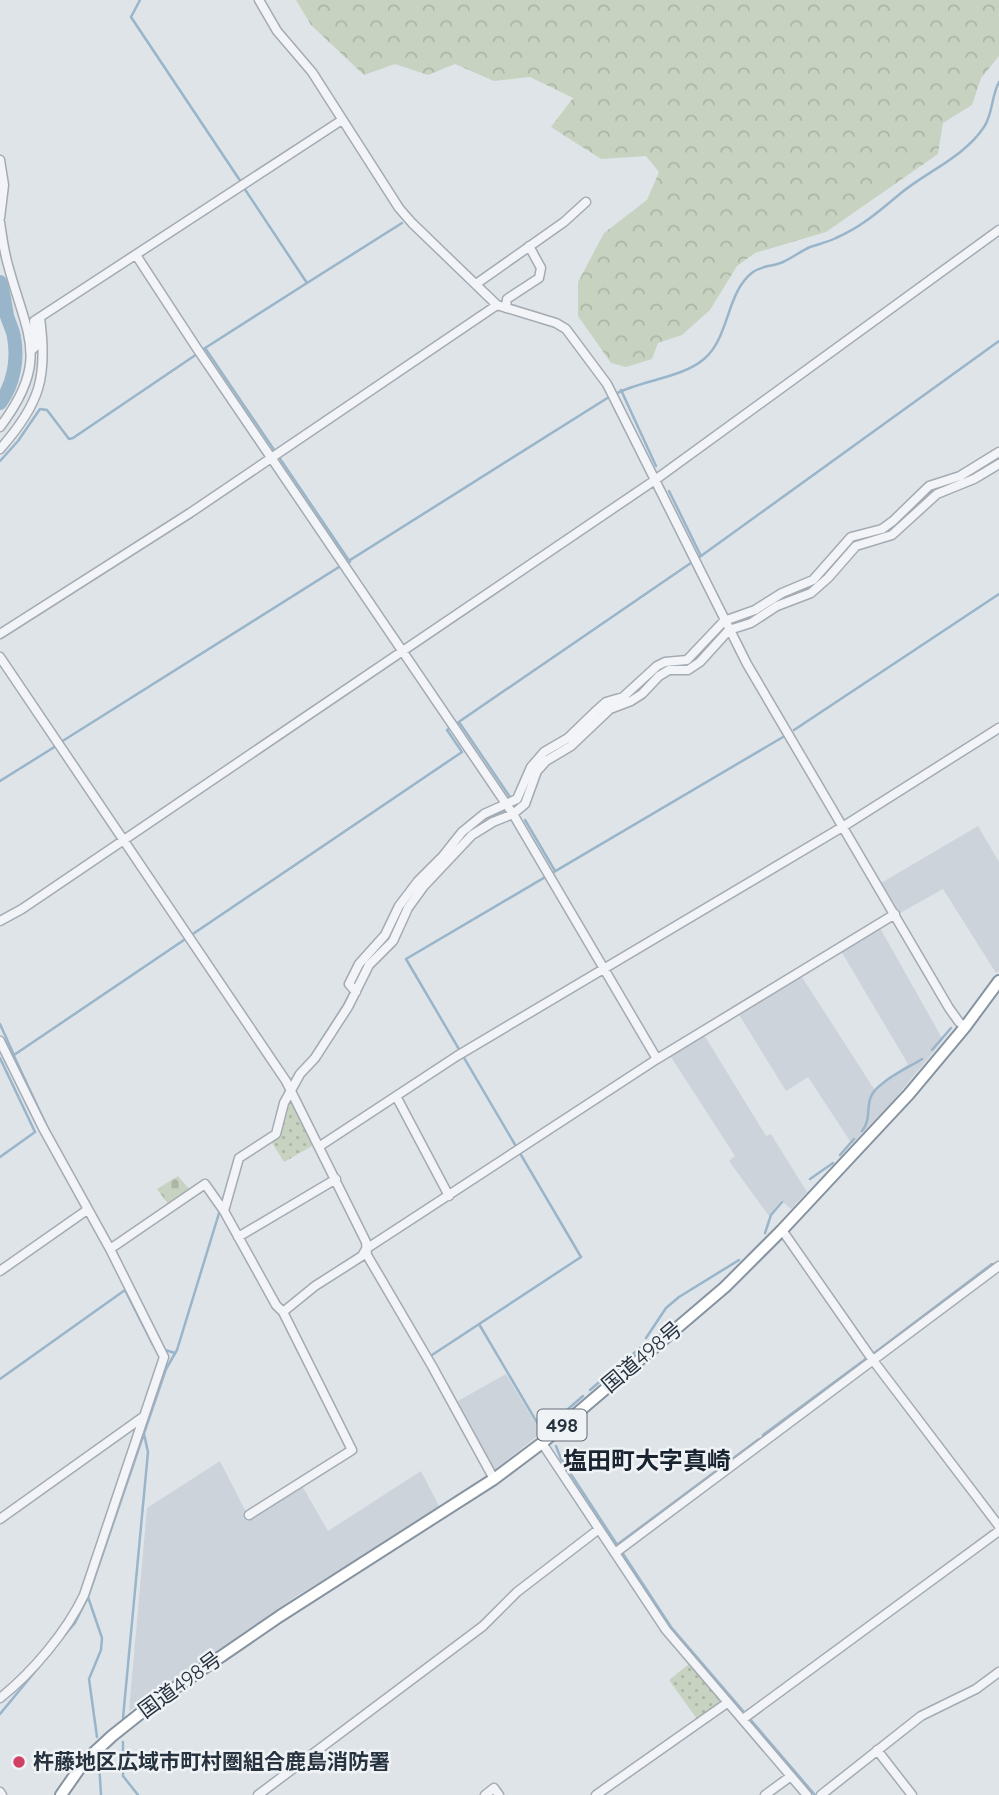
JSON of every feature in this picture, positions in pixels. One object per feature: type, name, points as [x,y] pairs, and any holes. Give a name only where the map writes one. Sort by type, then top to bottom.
[{"type":"highway","name":"国道498号","points":[[61,1795],[84,1762],[156,1701],[280,1616],[494,1479],[542,1443],[725,1287],[900,1104],[965,1027],[999,981]]},
{"type":"street","points":[[259,0],[277,31],[312,72],[399,208],[502,307],[556,323],[566,329],[610,390],[729,630],[949,1008],[965,1027]]},
{"type":"street","points":[[32,351],[36,346],[34,321],[342,120]]},
{"type":"street","points":[[0,160],[4,186],[0,220],[7,264],[25,315],[32,351],[29,377],[0,427]]},
{"type":"street","points":[[476,284],[564,222],[586,202]]},
{"type":"street","points":[[0,922],[655,480],[999,230]]},
{"type":"street","points":[[0,634],[190,513],[502,307],[508,299],[539,278],[541,268],[529,246]]},
{"type":"street","points":[[136,255],[202,356],[276,456],[341,561],[508,805],[657,1059]]},
{"type":"street","points":[[0,449],[31,410],[40,388],[45,353],[40,318]]},
{"type":"street","points":[[356,992],[349,984],[359,964],[385,935],[399,906],[418,881],[472,822],[517,799],[531,766],[544,752],[568,738],[606,702],[623,696],[657,666],[665,662],[687,660],[724,621],[755,610],[775,597],[813,580],[851,537],[881,529],[929,486],[960,475],[999,452]]},
{"type":"street","points":[[221,1208],[239,1158],[276,1134],[284,1103],[300,1074],[314,1058],[356,992],[369,965],[393,940],[408,908],[424,886],[472,835],[513,814],[525,804],[537,771],[546,761],[571,746],[610,709],[642,694],[669,670],[688,670],[700,662],[729,630],[751,623],[777,606],[811,593],[856,546],[892,535],[937,494],[974,480],[999,464]]},
{"type":"street","points":[[0,657],[286,1081],[366,1241],[367,1255],[494,1479]]},
{"type":"street","points":[[320,1146],[461,1053],[844,826],[999,728]]},
{"type":"street","points":[[283,1312],[315,1286],[362,1256],[366,1249],[657,1059],[895,914]]},
{"type":"street","points":[[0,1698],[20,1682],[75,1614],[84,1595],[164,1357],[1,1044]]},
{"type":"street","points":[[396,1096],[449,1196]]},
{"type":"street","points":[[238,1237],[336,1179]]},
{"type":"street","points":[[110,1250],[205,1184],[276,1306],[283,1312],[352,1450],[248,1515]]},
{"type":"street","points":[[0,1271],[87,1210]]},
{"type":"street","points":[[743,1719],[999,1529],[872,1359],[782,1230]]},
{"type":"street","points":[[615,1553],[999,1266]]},
{"type":"street","points":[[0,1519],[143,1417]]},
{"type":"street","points":[[542,1443],[666,1630],[807,1795]]},
{"type":"street","points":[[258,1795],[483,1626],[517,1592],[599,1529]]},
{"type":"street","points":[[821,1795],[921,1716],[976,1689],[999,1672]]},
{"type":"street","points":[[596,1795],[727,1703]]},
{"type":"street","points":[[877,1750],[912,1795]]},
{"type":"street","points":[[765,1795],[791,1776]]},
{"type":"street","points":[[485,1795],[494,1788],[499,1795]]},
{"type":"shaded area","points":[[978,826],[999,862],[999,971],[996,973],[943,889],[900,913],[881,883]]},
{"type":"shaded area","points":[[879,926],[943,1040],[894,1100],[852,1144],[808,1077],[786,1091],[738,1013],[800,974],[874,1089],[908,1064],[841,951]]},
{"type":"shaded area","points":[[703,1033],[766,1136],[771,1134],[807,1192],[791,1209],[781,1200],[769,1216],[729,1161],[735,1156],[669,1054]]},
{"type":"shaded area","points":[[506,1374],[541,1433],[494,1470],[456,1402]]},
{"type":"shaded area","points":[[220,1461],[249,1518],[301,1484],[328,1531],[421,1471],[440,1508],[295,1597],[129,1711],[147,1508]]},
{"type":"green space","points":[[296,0],[999,0],[999,56],[981,78],[972,105],[943,123],[938,154],[826,232],[755,253],[737,266],[710,310],[682,335],[658,343],[652,359],[626,367],[611,363],[578,316],[578,282],[604,233],[647,200],[659,172],[646,156],[601,159],[551,127],[573,98],[530,77],[494,81],[455,64],[428,75],[395,64],[364,75],[311,25]]},
{"type":"green space","points":[[292,1100],[314,1145],[284,1162],[271,1141],[281,1134],[287,1103]]},
{"type":"green space","points":[[178,1176],[190,1190],[169,1205],[157,1189]]},
{"type":"green space","points":[[690,1663],[721,1702],[697,1719],[669,1680]]},
{"type":"waterway","points":[[140,0],[131,17],[241,182]]},
{"type":"waterway","points":[[615,394],[685,371],[704,359],[719,339],[738,291],[753,272],[783,262],[810,247],[854,229],[966,147],[984,127],[999,82]]},
{"type":"waterway","points":[[202,350],[307,283],[244,188]]},
{"type":"waterway","points":[[307,283],[402,223]]},
{"type":"waterway","points":[[0,282],[13,334],[15,354],[12,380],[0,403]]},
{"type":"waterway","points":[[701,556],[999,341]]},
{"type":"waterway","points":[[205,348],[350,562]]},
{"type":"waterway","points":[[0,461],[40,409],[47,410],[69,439],[73,438],[197,354]]},
{"type":"waterway","points":[[621,390],[656,466]]},
{"type":"waterway","points":[[61,742],[609,397]]},
{"type":"waterway","points":[[963,478],[971,476],[999,457]]},
{"type":"waterway","points":[[864,538],[888,530],[937,487]]},
{"type":"waterway","points":[[0,1024],[14,1055],[462,752],[447,730],[701,556],[669,491]]},
{"type":"waterway","points":[[846,548],[857,539]]},
{"type":"waterway","points":[[731,623],[757,614],[775,602],[809,588],[837,558]]},
{"type":"waterway","points":[[794,730],[999,594]]},
{"type":"waterway","points":[[702,654],[719,631]]},
{"type":"waterway","points":[[633,695],[660,669],[698,659]]},
{"type":"waterway","points":[[459,722],[510,797]]},
{"type":"waterway","points":[[432,1355],[581,1257],[406,959],[783,737]]},
{"type":"waterway","points":[[545,756],[570,742]]},
{"type":"waterway","points":[[0,781],[56,746]]},
{"type":"waterway","points":[[512,808],[521,800],[529,782]]},
{"type":"waterway","points":[[483,819],[506,811]]},
{"type":"waterway","points":[[525,820],[555,871]]},
{"type":"waterway","points":[[371,956],[389,938],[403,907],[414,893]]},
{"type":"waterway","points":[[310,1058],[344,1005],[367,961]]},
{"type":"waterway","points":[[932,1050],[951,1028]]},
{"type":"waterway","points":[[14,1056],[50,1133]]},
{"type":"waterway","points":[[0,1058],[35,1132],[0,1157]]},
{"type":"waterway","points":[[862,1131],[873,1093],[900,1071],[922,1059]]},
{"type":"waterway","points":[[290,1082],[299,1070]]},
{"type":"waterway","points":[[282,1101],[287,1088]]},
{"type":"waterway","points":[[840,1155],[854,1139]]},
{"type":"waterway","points":[[237,1156],[251,1146]]},
{"type":"waterway","points":[[810,1179],[833,1163]]},
{"type":"waterway","points":[[178,1207],[202,1191]]},
{"type":"waterway","points":[[765,1233],[771,1215],[782,1202]]},
{"type":"waterway","points":[[62,1638],[75,1623],[88,1597],[166,1369],[177,1350],[220,1210]]},
{"type":"waterway","points":[[646,1338],[666,1308],[679,1297],[739,1260]]},
{"type":"waterway","points":[[873,1354],[992,1264]]},
{"type":"waterway","points":[[0,1379],[125,1290],[153,1345]]},
{"type":"waterway","points":[[479,1324],[542,1431]]},
{"type":"waterway","points":[[613,1371],[640,1348]]},
{"type":"waterway","points":[[165,1350],[175,1353]]},
{"type":"waterway","points":[[763,1435],[867,1358]]},
{"type":"waterway","points":[[590,1390],[604,1378]]},
{"type":"waterway","points":[[553,1422],[583,1396]]},
{"type":"waterway","points":[[123,1718],[148,1452],[144,1434]]},
{"type":"waterway","points":[[618,1544],[759,1439]]},
{"type":"waterway","points":[[556,1446],[561,1459],[671,1627],[815,1795]]},
{"type":"waterway","points":[[88,1597],[102,1638],[101,1650],[89,1679],[97,1737]]},
{"type":"waterway","points":[[0,1714],[38,1668]]},
{"type":"waterway","points":[[123,1742],[123,1776],[138,1795]]},
{"type":"waterway","points":[[99,1762],[101,1795]]},
{"type":"place","name":"杵藤地区広域市町村圏組合鹿島消防署","points":[[19,1762]]},
{"type":"district","name":"塩田町大字真崎","points":[[647,1461]]}]
